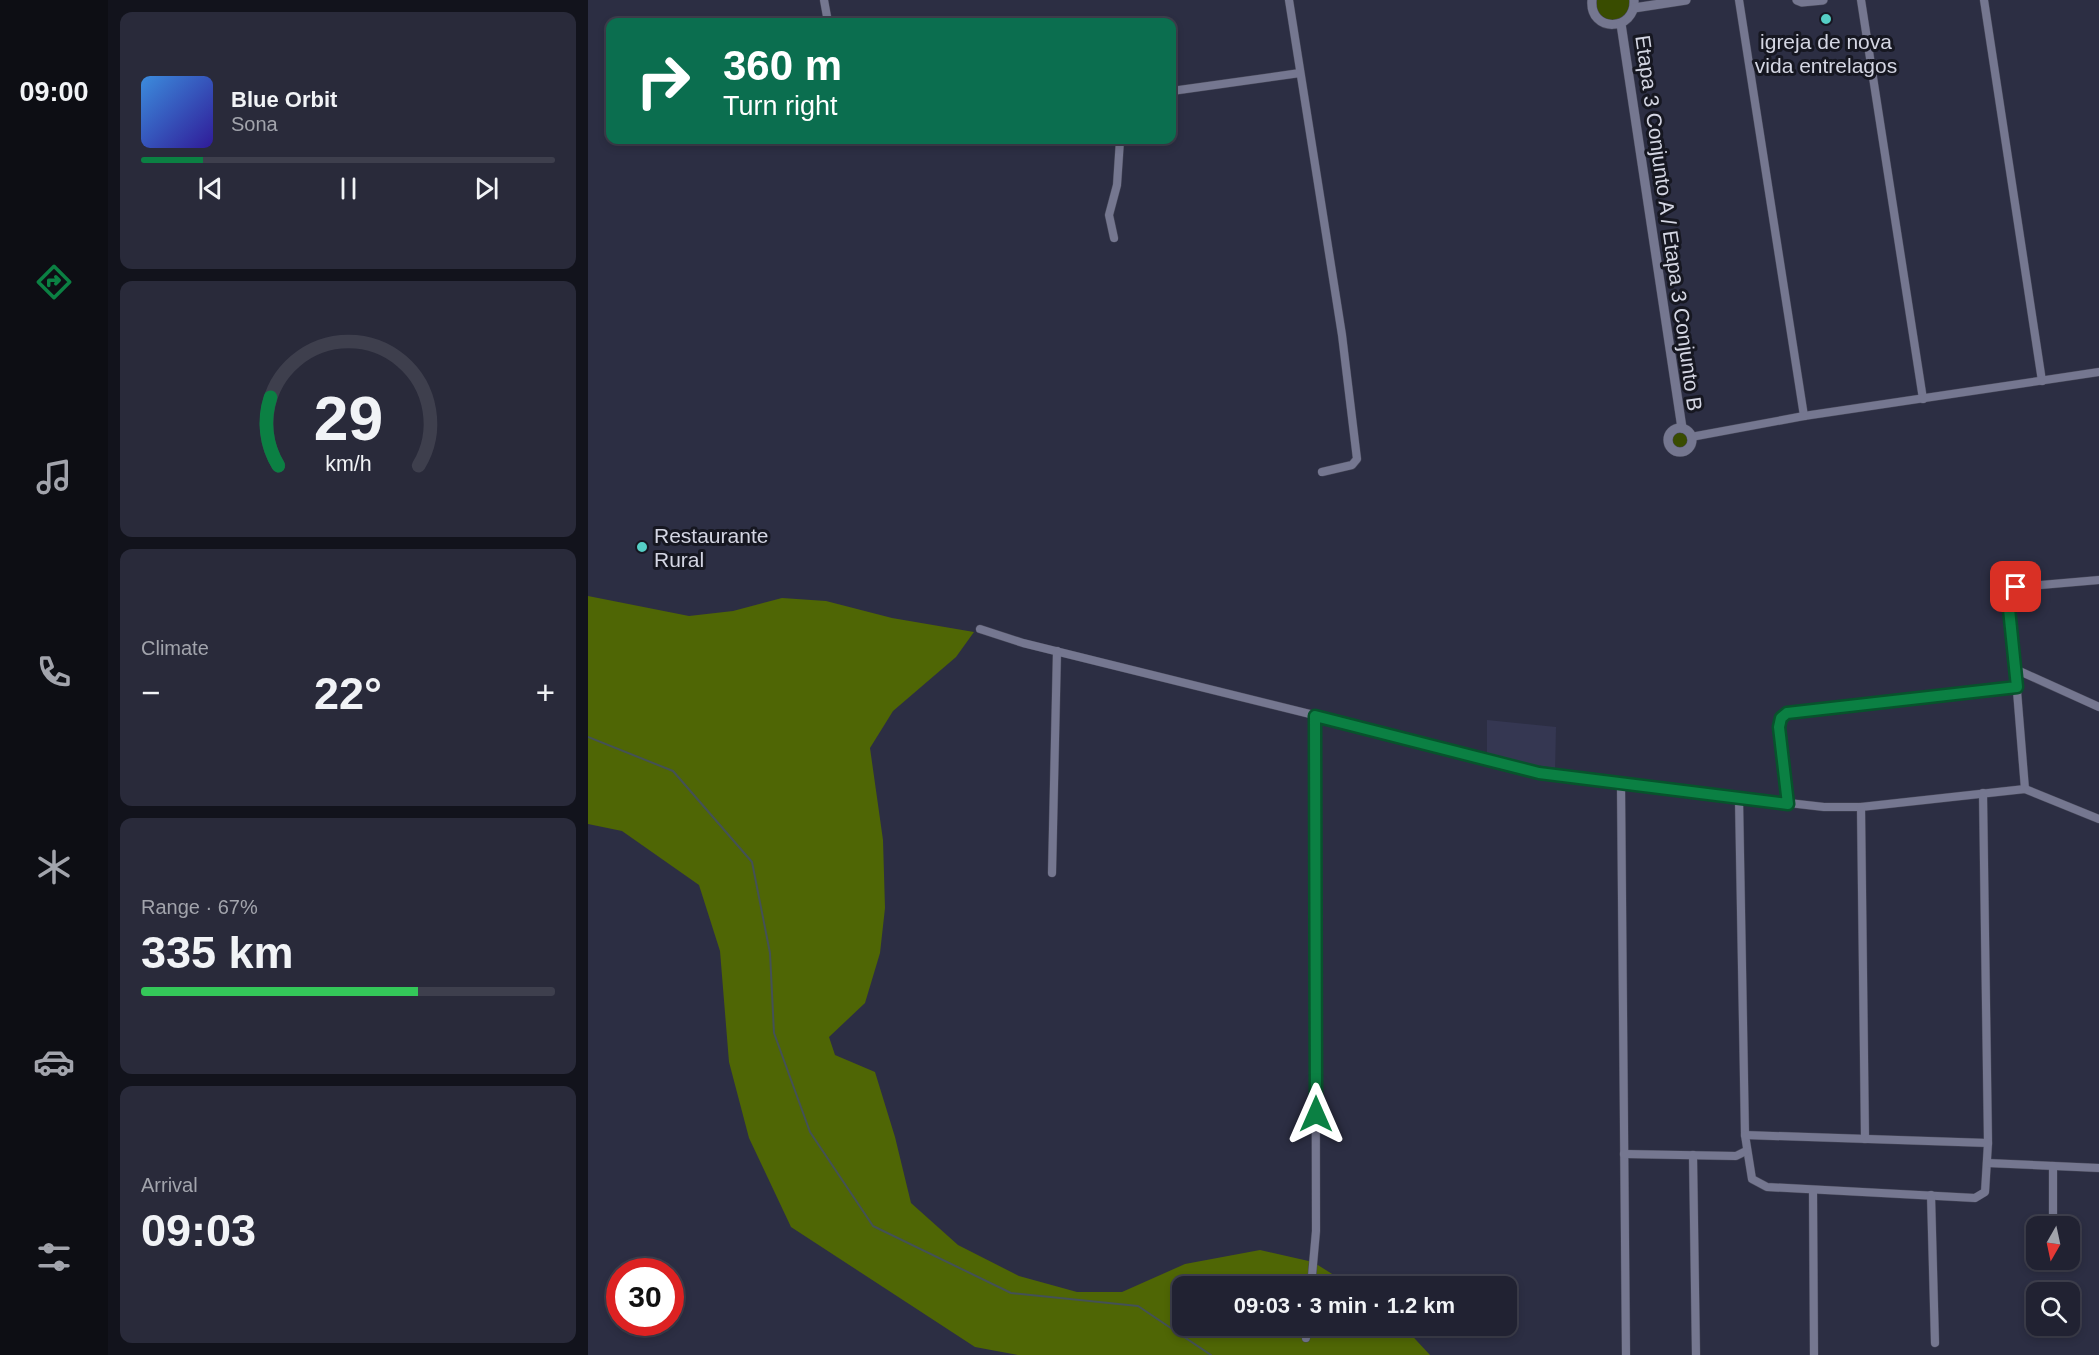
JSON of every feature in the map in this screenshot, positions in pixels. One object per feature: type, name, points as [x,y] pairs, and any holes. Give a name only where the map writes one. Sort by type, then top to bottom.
[{"type":"street","points":[[824,0],[827,18]]},
{"type":"street","points":[[1289,0],[1342,335],[1357,459],[1352,465],[1322,472]]},
{"type":"street","points":[[1592,0],[1594,14],[1601,22],[1611,25],[1622,24],[1630,17],[1634,4],[1686,0]]},
{"type":"street","points":[[1739,0],[1804,416]]},
{"type":"street","points":[[1797,0],[1802,2],[1823,0]]},
{"type":"street","points":[[1861,0],[1923,399]]},
{"type":"street","points":[[1983,0],[2042,381]]},
{"type":"street","name":"Etapa 3 Conjunto A / Etapa 3 Conjunto B","points":[[1622,24],[1682,428]]},
{"type":"street","points":[[1176,90],[1300,73]]},
{"type":"street","points":[[1114,238],[1109,215],[1117,185],[1120,144]]},
{"type":"street","points":[[1691,437],[1804,416],[2099,372]]},
{"type":"street","points":[[1682,428],[1691,437],[1690,446],[1683,452],[1670,448],[1669,435],[1682,428]]},
{"type":"street","points":[[2025,789],[2008,599],[2013,589],[2099,580]]},
{"type":"street","points":[[980,629],[995,636],[1539,773],[1788,804],[1861,807],[2025,789],[2099,819]]},
{"type":"street","points":[[1052,873],[1058,651]]},
{"type":"street","points":[[2015,669],[2099,707]]},
{"type":"street","points":[[1788,804],[1779,727],[1781,718],[1787,713],[2017,687]]},
{"type":"street","points":[[1312,1276],[1316,1231],[1315,716]]},
{"type":"street","points":[[1620,784],[1626,1355]]},
{"type":"street","points":[[1739,798],[1744,1136],[1750,1174],[1755,1182],[1767,1187],[1975,1198],[1983,1195],[1988,1143],[1983,793]]},
{"type":"street","points":[[1861,807],[1865,1139]]},
{"type":"street","points":[[1744,1136],[1988,1143]]},
{"type":"street","points":[[1623,1154],[1736,1156],[1746,1151]]},
{"type":"street","points":[[1694,1155],[1696,1355]]},
{"type":"street","points":[[1987,1163],[2099,1168]]},
{"type":"street","points":[[2053,1166],[2053,1216]]},
{"type":"street","points":[[1813,1190],[1814,1355]]},
{"type":"street","points":[[1931,1195],[1935,1343]]},
{"type":"shaded area","points":[[1487,720],[1556,727],[1555,772],[1487,758]]},
{"type":"green space","points":[[1596,0],[1630,0],[1628,12],[1619,20],[1607,20],[1597,12]]},
{"type":"green space","points":[[1680,430],[1687,433],[1690,440],[1687,447],[1680,450],[1673,447],[1670,440],[1673,433]]},
{"type":"green space","points":[[588,596],[689,616],[733,611],[782,598],[826,601],[892,618],[974,632],[956,657],[893,711],[870,748],[883,840],[885,908],[880,953],[865,1003],[829,1037],[835,1055],[875,1072],[895,1137],[911,1203],[958,1245],[1019,1276],[1077,1292],[1122,1292],[1185,1264],[1260,1250],[1313,1262],[1335,1276],[1172,1276],[1172,1336],[1412,1336],[1430,1355],[1018,1355],[975,1347],[791,1227],[749,1138],[729,1062],[720,951],[699,885],[622,831],[588,824]]},
{"type":"waterway","points":[[588,737],[673,771],[752,862],[770,953],[774,1033],[810,1132],[873,1226],[1011,1293],[1138,1306],[1211,1355]]},
{"type":"place","name":"igreja de nova vida entrelagos","points":[[1826,19]]},
{"type":"place","name":"Restaurante Rural","points":[[642,547]]},
{"type":"route","points":[[1316,1114],[1315,716],[1415,740],[1468,757],[1539,773],[1788,804],[1779,727],[1781,718],[1787,713],[2017,687],[2008,599],[2010,591],[2016,587]]}]
